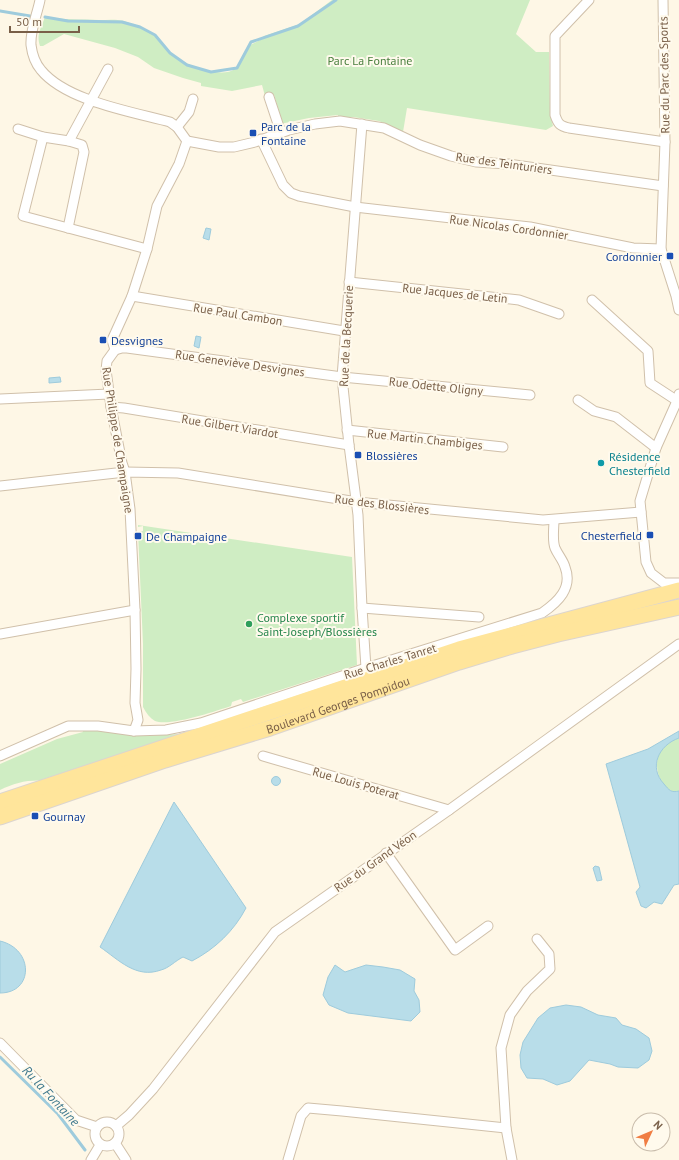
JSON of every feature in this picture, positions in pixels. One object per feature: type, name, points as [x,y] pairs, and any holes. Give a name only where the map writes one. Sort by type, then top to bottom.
[{"type":"main road","name":"Boulevard Georges Pompidou","points":[[0,802],[459,649],[679,590]]},
{"type":"main road","name":"Boulevard Georges Pompidou","points":[[0,817],[165,760],[270,728],[497,650],[558,634],[679,607]]},
{"type":"street","points":[[40,0],[31,36],[31,46],[34,58],[40,70],[51,80],[90,100],[170,122],[177,127],[187,141]]},
{"type":"street","name":"Rue du Parc des Sports","points":[[589,0],[555,36],[555,115],[557,122],[562,127],[665,142],[663,0]]},
{"type":"street","points":[[69,141],[108,69]]},
{"type":"street","points":[[269,97],[281,132]]},
{"type":"street","points":[[177,127],[189,112],[193,99]]},
{"type":"street","name":"Rue des Teinturiers","points":[[187,141],[219,147],[234,147],[281,132],[315,124],[340,121],[384,128],[420,145],[452,156],[476,162],[508,164],[663,186]]},
{"type":"street","name":"Rue de la Becquerie","points":[[362,124],[344,330],[342,377],[347,430],[357,502],[366,668]]},
{"type":"street","points":[[18,129],[43,137],[69,141],[82,145],[84,152],[68,228]]},
{"type":"street","points":[[43,137],[23,216],[147,249]]},
{"type":"street","name":"Rue Nicolas Cordonnier","points":[[262,139],[283,185],[291,193],[299,196],[355,207],[530,227],[633,248],[661,249]]},
{"type":"street","name":"Rue Philippe de Champaigne","points":[[134,732],[138,720],[135,703],[135,610],[130,509],[125,472],[111,407],[106,366],[109,357],[115,350],[112,340],[132,296],[147,249],[157,206],[179,164],[187,141]]},
{"type":"street","points":[[665,142],[661,249],[678,296],[679,310]]},
{"type":"street","name":"Rue Jacques de Letin","points":[[349,282],[519,300],[559,314]]},
{"type":"street","name":"Rue Paul Cambon","points":[[132,296],[344,330]]},
{"type":"street","points":[[592,300],[648,351],[650,383],[678,399],[656,448],[640,501],[646,562],[651,574],[664,583],[679,583]]},
{"type":"street","name":"Rue Geneviève Desvignes","points":[[115,350],[127,348],[342,377]]},
{"type":"street","name":"Rue Odette Oligny","points":[[342,377],[530,395]]},
{"type":"street","points":[[0,399],[109,394]]},
{"type":"street","points":[[578,400],[594,411],[616,417],[656,448]]},
{"type":"street","name":"Rue Gilbert Viardot","points":[[111,407],[349,445]]},
{"type":"street","name":"Rue Martin Chambiges","points":[[347,430],[503,447]]},
{"type":"street","name":"Rue des Blossières","points":[[0,486],[125,472],[178,473],[357,502],[543,520],[641,512]]},
{"type":"street","name":"Rue Charles Tanret","points":[[0,756],[68,726],[98,726],[134,732],[166,730],[200,723],[366,668],[542,613],[555,604],[565,593],[567,581],[566,568],[555,547],[554,520]]},
{"type":"street","points":[[362,608],[479,617]]},
{"type":"street","points":[[0,634],[135,610]]},
{"type":"street","name":"Rue du Grand Véon","points":[[116,1126],[130,1115],[153,1089],[275,932],[679,644]]},
{"type":"street","name":"Rue Louis Poterat","points":[[263,756],[448,810]]},
{"type":"street","points":[[386,853],[454,950],[488,926]]},
{"type":"street","points":[[512,1160],[506,1128],[501,1048],[510,1016],[527,991],[550,969],[549,954],[537,939]]},
{"type":"street","points":[[0,1043],[76,1120],[97,1127]]},
{"type":"street","points":[[288,1160],[300,1116],[308,1108],[506,1128]]},
{"type":"street","points":[[102,1122],[114,1123],[116,1126],[119,1137],[115,1143],[108,1146],[100,1145],[94,1134],[97,1127],[102,1122]]},
{"type":"street","points":[[115,1143],[126,1160]]},
{"type":"street","points":[[90,1160],[100,1145]]},
{"type":"green space","name":"Parc La Fontaine","points":[[332,0],[530,0],[516,34],[536,52],[549,52],[550,115],[553,126],[546,130],[407,108],[403,132],[379,121],[353,117],[338,118],[338,115],[309,118],[280,124],[277,116],[280,115],[274,95],[265,96],[262,85],[232,91],[201,86],[201,83],[154,68],[138,57],[115,48],[64,34],[43,46],[40,46],[39,42],[40,32],[45,17],[65,19],[121,20],[152,33],[173,55],[186,63],[212,72],[229,72],[237,67],[245,50],[251,45],[264,36],[300,24]]},
{"type":"green space","name":"Complexe sportif Saint-Joseph/Blossières","points":[[138,525],[352,557],[357,665],[243,702],[241,699],[232,702],[231,706],[204,715],[171,722],[155,721],[148,715],[143,707],[143,644],[138,532],[143,531],[143,526],[138,527]]},
{"type":"green space","points":[[214,724],[48,781],[35,780],[23,782],[0,790],[0,764],[57,739],[83,732],[82,729],[141,736],[179,734]]},
{"type":"green space","points":[[679,738],[679,791],[673,791],[668,789],[661,780],[658,774],[657,762],[659,752],[669,742]]},
{"type":"water","points":[[206,228],[211,229],[209,240],[203,238]]},
{"type":"water","points":[[196,336],[201,337],[199,348],[194,346]]},
{"type":"water","points":[[60,377],[61,382],[49,383],[49,378]]},
{"type":"water","points":[[679,731],[679,738],[672,741],[661,751],[656,764],[659,777],[667,788],[674,792],[679,791],[679,884],[674,885],[662,904],[654,902],[646,908],[641,906],[636,892],[640,887],[606,764],[648,749]]},
{"type":"water","points":[[276,776],[281,781],[276,786],[271,781]]},
{"type":"water","points":[[174,802],[246,908],[230,932],[208,951],[192,961],[183,957],[164,969],[144,972],[128,967],[100,947]]},
{"type":"water","points":[[595,866],[599,867],[602,880],[597,881],[593,868]]},
{"type":"water","points":[[0,941],[19,952],[24,961],[26,970],[24,979],[19,986],[11,991],[0,993]]},
{"type":"water","points":[[335,965],[345,972],[366,965],[400,970],[415,979],[414,991],[419,1000],[420,1012],[411,1021],[348,1013],[329,1005],[323,995],[328,977]]},
{"type":"water","points":[[566,1005],[581,1007],[598,1015],[616,1018],[622,1025],[636,1029],[649,1038],[652,1051],[649,1060],[638,1068],[618,1067],[589,1060],[570,1081],[557,1085],[543,1079],[527,1078],[521,1068],[520,1055],[523,1042],[538,1018],[550,1008]]},
{"type":"waterway","name":"Ru la Fontaine","points":[[45,17],[68,21],[122,22],[140,27],[155,35],[170,53],[187,65],[211,72],[237,68],[251,42],[298,26],[336,0]]},
{"type":"waterway","name":"Ru la Fontaine","points":[[0,11],[30,16]]},
{"type":"waterway","name":"Ru la Fontaine","points":[[0,1057],[58,1114],[85,1150]]},
{"type":"place","name":"Parc de la Fontaine","points":[[253,133]]},
{"type":"place","name":"Cordonnier","points":[[670,256]]},
{"type":"place","name":"Desvignes","points":[[103,340]]},
{"type":"place","name":"Blossières","points":[[358,455]]},
{"type":"place","name":"Résidence Chesterfield","points":[[601,463]]},
{"type":"place","name":"Chesterfield","points":[[650,535]]},
{"type":"place","name":"De Champaigne","points":[[138,536]]},
{"type":"place","name":"Complexe sportif Saint-Joseph/Blossières","points":[[249,624]]},
{"type":"place","name":"Gournay","points":[[35,816]]}]
